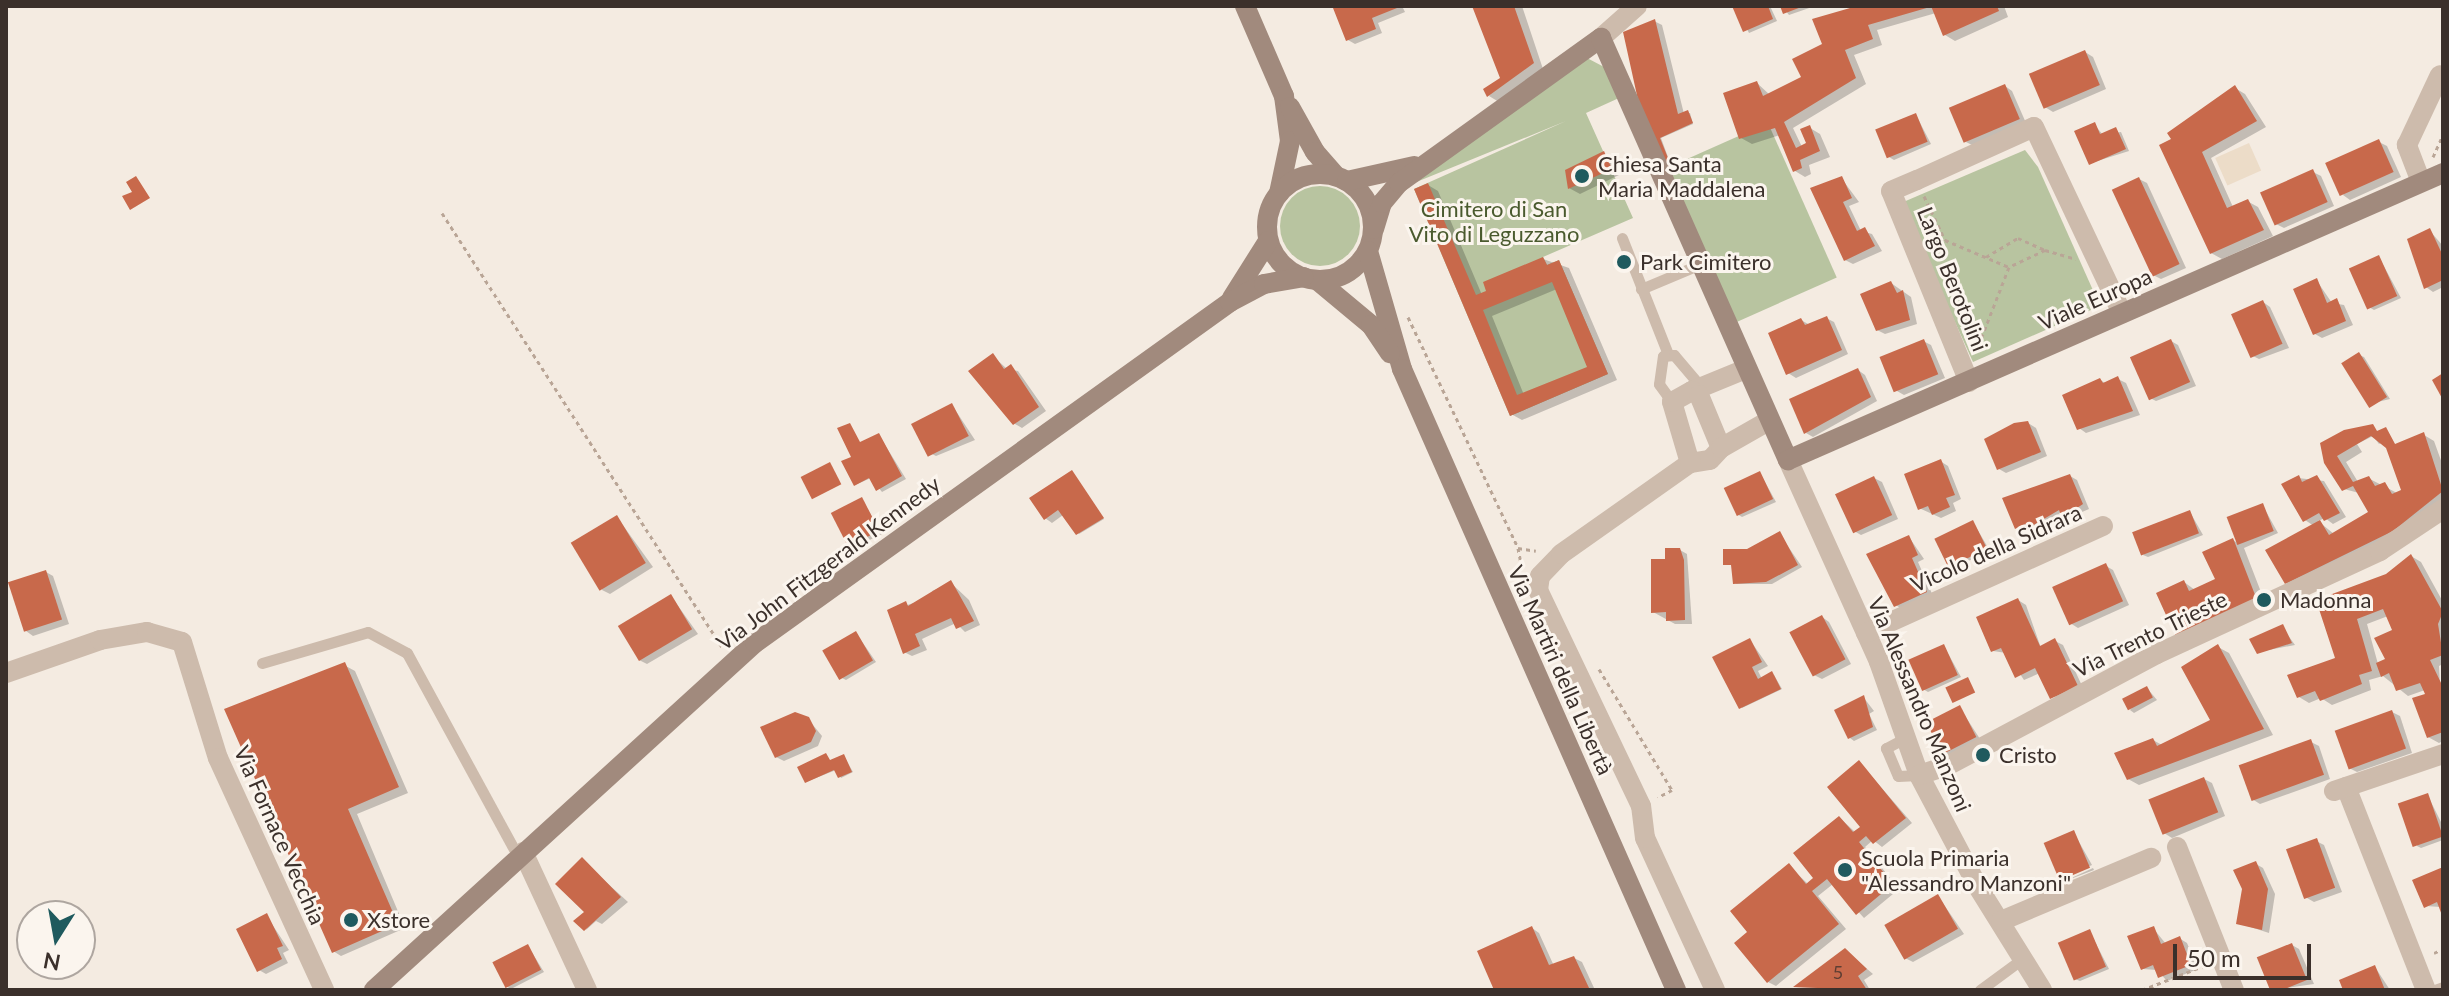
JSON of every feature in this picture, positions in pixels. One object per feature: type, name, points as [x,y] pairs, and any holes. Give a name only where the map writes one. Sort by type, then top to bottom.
[{"type":"main road","points":[[1245,6],[1284,96],[1315,152],[1362,193],[1374,229]]},
{"type":"main road","points":[[1284,96],[1290,141],[1279,193],[1267,224],[1268,241],[1281,263],[1310,279],[1347,273],[1368,251],[1390,192],[1601,38]]},
{"type":"main road","name":"Via Alessandro Manzoni","points":[[1601,38],[1698,265],[1788,460]]},
{"type":"main road","points":[[1279,193],[1308,175],[1342,178],[1429,161]]},
{"type":"main road","name":"Viale Europa","points":[[1788,460],[2443,173]]},
{"type":"main road","name":"Via John Fitzgerald Kennedy","points":[[1230,302],[1268,241]]},
{"type":"main road","name":"Via Martiri della Libertà","points":[[1368,251],[1402,369],[1676,990]]},
{"type":"main road","name":"Via John Fitzgerald Kennedy","points":[[374,990],[755,643],[1230,302],[1264,284],[1310,279]]},
{"type":"main road","name":"Via Martiri della Libertà","points":[[1310,279],[1371,325],[1402,369]]},
{"type":"street","points":[[1601,38],[1637,6]]},
{"type":"street","points":[[2421,182],[2407,145],[2440,75]]},
{"type":"street","name":"Largo Berotolini","points":[[1969,382],[1891,191],[2034,127],[2098,264]]},
{"type":"street","points":[[2098,264],[2122,313]]},
{"type":"street","points":[[1690,463],[1672,402],[1746,369]]},
{"type":"street","points":[[1697,389],[1721,448]]},
{"type":"street","points":[[1715,990],[1645,838],[1641,806],[1538,590],[1540,576],[1561,554],[1690,463],[1710,460],[1721,448],[1770,420]]},
{"type":"street","name":"Via Alessandro Manzoni","points":[[1788,460],[1866,633],[1919,775],[2042,990]]},
{"type":"street","name":"Via Trento Trieste","points":[[1919,775],[1947,766],[2157,654],[2380,551],[2443,509]]},
{"type":"street","name":"Vicolo della Sidrara","points":[[1866,633],[2103,526]]},
{"type":"street","name":"Via Fornace Vecchia","points":[[7,671],[100,640],[147,632],[182,642],[218,758],[324,990]]},
{"type":"street","points":[[2426,990],[2340,789],[2443,754]]},
{"type":"street","points":[[2177,847],[2234,990]]},
{"type":"street","points":[[521,854],[587,990]]},
{"type":"street","points":[[2001,921],[2151,858]]},
{"type":"lane","points":[[1622,238],[1668,354],[1682,362],[1697,389]]},
{"type":"lane","points":[[1641,289],[1698,265]]},
{"type":"lane","points":[[1668,354],[1658,371],[1659,384],[1672,402]]},
{"type":"lane","points":[[262,663],[346,634],[368,632],[407,653],[521,854]]},
{"type":"lane","points":[[1980,990],[2022,959]]},
{"type":"lane","points":[[2435,990],[2443,987]]},
{"type":"path","points":[[1917,180],[1945,240],[2009,267]]},
{"type":"path","points":[[442,213],[721,646]]},
{"type":"path","points":[[1986,257],[2018,238],[2045,250],[2098,264]]},
{"type":"path","points":[[1959,358],[1981,347],[2009,267],[2045,250]]},
{"type":"path","points":[[1386,318],[1412,317],[1518,548],[1524,580]]},
{"type":"path","points":[[1518,548],[1546,549],[1556,544],[1561,554]]},
{"type":"path","points":[[1595,663],[1672,790]]},
{"type":"path","points":[[2142,990],[2222,959]]},
{"type":"green space","name":"Cimitero di San Vito di Leguzzano","points":[[1587,58],[1606,68],[1619,98],[1586,113],[1633,218],[1543,257],[1547,265],[1559,260],[1608,374],[1510,416],[1414,189],[1566,121],[1414,183]]},
{"type":"green space","points":[[1768,123],[1837,277],[1734,323],[1666,169]]},
{"type":"green space","points":[[2025,150],[2038,167],[2100,306],[1973,362],[1901,203]]},
{"type":"green space","points":[[1320,186],[1335,189],[1348,198],[1357,211],[1360,226],[1357,241],[1348,254],[1335,263],[1320,266],[1305,263],[1292,254],[1283,241],[1280,226],[1283,211],[1292,198],[1305,189]]},
{"type":"shaded area","points":[[2249,143],[2261,170],[2227,185],[2215,158]]},
{"type":"building","points":[[1402,6],[1372,18],[1376,29],[1346,41],[1333,8]]},
{"type":"building","points":[[1472,6],[1514,6],[1534,63],[1487,97],[1483,89],[1500,78]]},
{"type":"building","points":[[1732,6],[1768,6],[1773,19],[1743,32]]},
{"type":"building","points":[[1780,6],[1804,6],[1783,14]]},
{"type":"building","points":[[1857,6],[1930,7],[1868,25],[1873,39],[1845,50],[1856,78],[1784,122],[1796,148],[1806,143],[1800,129],[1810,125],[1820,151],[1800,160],[1802,168],[1793,172],[1775,128],[1739,139],[1723,93],[1757,81],[1763,96],[1801,77],[1792,59],[1822,44],[1812,19]]},
{"type":"building","points":[[1931,6],[1997,6],[1999,11],[1943,36]]},
{"type":"building","points":[[1655,19],[1678,114],[1688,110],[1693,123],[1660,138],[1672,168],[1665,171],[1638,100],[1623,32]]},
{"type":"building","points":[[2085,50],[2100,85],[2044,109],[2029,74]]},
{"type":"building","points":[[2005,84],[2020,119],[1964,143],[1949,108]]},
{"type":"building","points":[[2235,85],[2257,121],[2202,152],[2227,208],[2248,199],[2264,230],[2210,254],[2159,145],[2171,139],[2167,133]]},
{"type":"building","points":[[1916,113],[1928,142],[1887,158],[1875,129]]},
{"type":"building","points":[[2095,122],[2100,134],[2116,127],[2126,149],[2089,165],[2074,131]]},
{"type":"building","points":[[2379,139],[2394,172],[2340,196],[2325,163]]},
{"type":"building","name":"Chiesa Santa Maria Maddalena","points":[[1604,151],[1612,169],[1568,189],[1565,170]]},
{"type":"building","points":[[2313,169],[2328,202],[2275,225],[2260,193]]},
{"type":"building","points":[[136,176],[150,198],[130,210],[122,196],[132,192],[126,182]]},
{"type":"building","points":[[1842,176],[1852,198],[1843,202],[1857,231],[1865,227],[1875,246],[1844,261],[1810,188]]},
{"type":"building","points":[[2139,177],[2180,264],[2152,277],[2112,190]]},
{"type":"building","points":[[1428,183],[1476,295],[1486,291],[1483,282],[1543,257],[1547,265],[1559,260],[1608,374],[1510,416],[1414,189]],"holes":[[[1552,282],[1587,367],[1517,395],[1483,310]]]},
{"type":"building","points":[[2430,228],[2443,256],[2443,280],[2424,289],[2407,239]]},
{"type":"building","points":[[2379,255],[2397,296],[2367,310],[2349,268]]},
{"type":"building","points":[[2317,278],[2327,303],[2337,298],[2346,321],[2313,335],[2293,289]]},
{"type":"building","points":[[1891,281],[1897,293],[1903,290],[1910,320],[1876,331],[1860,294]]},
{"type":"building","points":[[2263,300],[2283,344],[2251,358],[2231,314]]},
{"type":"building","points":[[1827,316],[1842,350],[1786,375],[1768,333],[1801,318],[1805,325]]},
{"type":"building","points":[[1924,339],[1938,374],[1894,392],[1879,357]]},
{"type":"building","points":[[2171,339],[2190,382],[2149,400],[2130,357]]},
{"type":"building","points":[[2359,352],[2387,397],[2369,408],[2341,363]]},
{"type":"building","points":[[993,353],[1004,369],[1011,364],[1039,407],[1013,425],[968,371]]},
{"type":"building","points":[[1858,368],[1871,397],[1804,434],[1789,399]]},
{"type":"building","points":[[2443,373],[2443,400],[2432,380]]},
{"type":"building","points":[[2118,376],[2133,411],[2077,430],[2062,395],[2100,378],[2103,383]]},
{"type":"building","points":[[952,403],[969,436],[928,457],[911,424]]},
{"type":"building","points":[[2028,421],[2041,452],[1997,470],[1984,439],[2014,423]]},
{"type":"building","points":[[850,423],[860,442],[879,433],[902,476],[876,491],[869,478],[854,486],[841,461],[851,457],[837,428]]},
{"type":"building","points":[[2373,424],[2377,431],[2386,427],[2395,444],[2424,432],[2443,491],[2393,531],[2285,584],[2265,550],[2320,520],[2329,535],[2368,512],[2353,486],[2342,491],[2324,463],[2320,443],[2344,430]],"holes":[[[2371,436],[2386,448],[2401,490],[2392,494],[2385,482],[2375,486],[2369,476],[2353,482],[2337,456]]]},
{"type":"building","points":[[1941,459],[1955,495],[1946,498],[1950,507],[1932,515],[1928,506],[1918,510],[1904,474]]},
{"type":"building","points":[[830,462],[841,484],[812,499],[801,477]]},
{"type":"building","points":[[1072,470],[1104,518],[1076,535],[1058,510],[1044,520],[1029,498]]},
{"type":"building","points":[[1760,471],[1773,499],[1737,516],[1724,488]]},
{"type":"building","points":[[2070,474],[2083,504],[2062,518],[2059,510],[2027,529],[2025,524],[2015,529],[2002,498]]},
{"type":"building","points":[[2299,475],[2302,482],[2317,475],[2340,513],[2324,521],[2319,513],[2303,522],[2281,484]]},
{"type":"building","points":[[1874,476],[1892,515],[1853,533],[1835,494]]},
{"type":"building","points":[[862,497],[879,531],[848,547],[831,513]]},
{"type":"building","points":[[2263,503],[2274,531],[2237,545],[2227,517]]},
{"type":"building","points":[[2190,510],[2199,533],[2141,556],[2132,532]]},
{"type":"building","points":[[617,515],[646,563],[600,591],[571,543]]},
{"type":"building","points":[[1973,520],[1987,549],[1948,568],[1934,539]]},
{"type":"building","points":[[1780,531],[1798,565],[1766,582],[1733,584],[1731,565],[1723,565],[1723,549],[1747,549]]},
{"type":"building","points":[[1909,535],[1918,555],[1912,558],[1927,592],[1894,607],[1866,554]]},
{"type":"building","points":[[2233,538],[2257,600],[2176,637],[2156,593],[2184,580],[2189,591],[2215,579],[2202,552]]},
{"type":"building","points":[[1665,548],[1680,548],[1684,560],[1685,620],[1666,621],[1666,612],[1651,613],[1651,559],[1665,559]]},
{"type":"building","points":[[2411,554],[2443,612],[2438,624],[2443,655],[2430,660],[2443,687],[2443,732],[2427,738],[2412,698],[2425,694],[2420,683],[2396,691],[2389,673],[2381,677],[2376,663],[2385,659],[2374,638],[2392,630],[2383,609],[2357,619],[2372,671],[2359,675],[2362,684],[2320,701],[2315,691],[2297,698],[2287,675],[2335,658],[2316,600],[2386,574]]},
{"type":"building","points":[[2106,563],[2123,601],[2069,625],[2052,587]]},
{"type":"building","points":[[46,570],[62,619],[24,632],[8,582]]},
{"type":"building","points":[[951,580],[974,621],[956,629],[951,618],[915,634],[920,646],[903,654],[887,610],[906,601],[908,606]]},
{"type":"building","points":[[671,594],[692,629],[639,661],[618,626]]},
{"type":"building","points":[[2018,598],[2040,646],[2055,638],[2078,686],[2050,699],[2035,668],[2015,678],[2001,648],[1991,652],[1976,617]]},
{"type":"building","points":[[1822,615],[1845,659],[1813,677],[1789,632]]},
{"type":"building","points":[[2283,624],[2292,643],[2257,654],[2249,639]]},
{"type":"building","points":[[856,631],[873,660],[839,680],[822,650]]},
{"type":"building","points":[[1750,638],[1762,662],[1752,667],[1758,679],[1772,671],[1781,689],[1739,709],[1712,657]]},
{"type":"building","points":[[1944,644],[1958,675],[1922,691],[1908,660]]},
{"type":"building","points":[[2218,644],[2264,729],[2127,780],[2114,753],[2153,738],[2157,746],[2210,720],[2181,667]]},
{"type":"building","points":[[345,662],[399,787],[348,809],[398,924],[332,953],[224,709]]},
{"type":"building","points":[[1968,677],[1975,692],[1953,703],[1945,688]]},
{"type":"building","points":[[2147,686],[2153,698],[2128,710],[2122,699]]},
{"type":"building","points":[[1864,695],[1873,727],[1848,739],[1834,710]]},
{"type":"building","points":[[1960,705],[1976,737],[1942,754],[1926,722]]},
{"type":"building","points":[[2392,710],[2406,749],[2349,769],[2335,731]]},
{"type":"building","points":[[795,712],[809,717],[816,731],[811,742],[775,758],[760,727]]},
{"type":"building","points":[[2311,739],[2324,775],[2252,801],[2239,765]]},
{"type":"building","points":[[826,753],[830,760],[844,754],[852,772],[838,778],[834,770],[805,783],[797,767]]},
{"type":"building","name":"Scuola Primaria \"Alessandro Manzoni\"","points":[[1859,760],[1906,818],[1873,844],[1866,836],[1859,842],[1893,884],[1856,915],[1827,879],[1812,891],[1839,924],[1767,983],[1734,943],[1747,932],[1730,911],[1789,863],[1806,884],[1813,878],[1793,853],[1839,816],[1853,832],[1860,827],[1827,787]]},
{"type":"building","points":[[2204,777],[2218,812],[2163,835],[2148,799]]},
{"type":"building","points":[[2428,793],[2443,836],[2413,847],[2398,803]]},
{"type":"building","points":[[2074,830],[2090,868],[2060,881],[2044,843]]},
{"type":"building","points":[[2317,838],[2335,888],[2304,899],[2286,849]]},
{"type":"building","points":[[582,857],[621,897],[584,931],[573,921],[584,912],[555,884]]},
{"type":"building","points":[[2256,861],[2268,889],[2262,930],[2236,924],[2242,889],[2233,870]]},
{"type":"building","points":[[2443,867],[2443,918],[2437,902],[2424,908],[2412,880]]},
{"type":"building","points":[[1938,894],[1958,929],[1904,960],[1884,925]]},
{"type":"building","points":[[267,913],[283,946],[277,948],[282,959],[257,972],[236,929]]},
{"type":"building","points":[[1532,926],[1549,965],[1574,956],[1590,990],[1494,990],[1477,951]]},
{"type":"building","points":[[2154,926],[2161,944],[2180,936],[2191,965],[2158,978],[2153,965],[2141,970],[2127,936]]},
{"type":"building","points":[[2090,929],[2106,967],[2074,980],[2058,943]]},
{"type":"building","points":[[2292,943],[2307,980],[2282,990],[2270,990],[2257,957]]},
{"type":"building","points":[[528,944],[541,970],[506,988],[492,962]]},
{"type":"building","points":[[1845,948],[1867,969],[1858,976],[1867,990],[1793,987]]},
{"type":"building","points":[[2375,965],[2385,990],[2343,990],[2339,980]]},
{"type":"place","name":"Chiesa Santa Maria Maddalena","points":[[1582,176]]},
{"type":"place","name":"Park Cimitero","points":[[1624,262]]},
{"type":"place","name":"Madonna","points":[[2264,600]]},
{"type":"place","name":"Cristo","points":[[1983,755]]},
{"type":"place","name":"Scuola Primaria \"Alessandro Manzoni\"","points":[[1845,870]]},
{"type":"place","name":"Xstore","points":[[351,920]]}]
